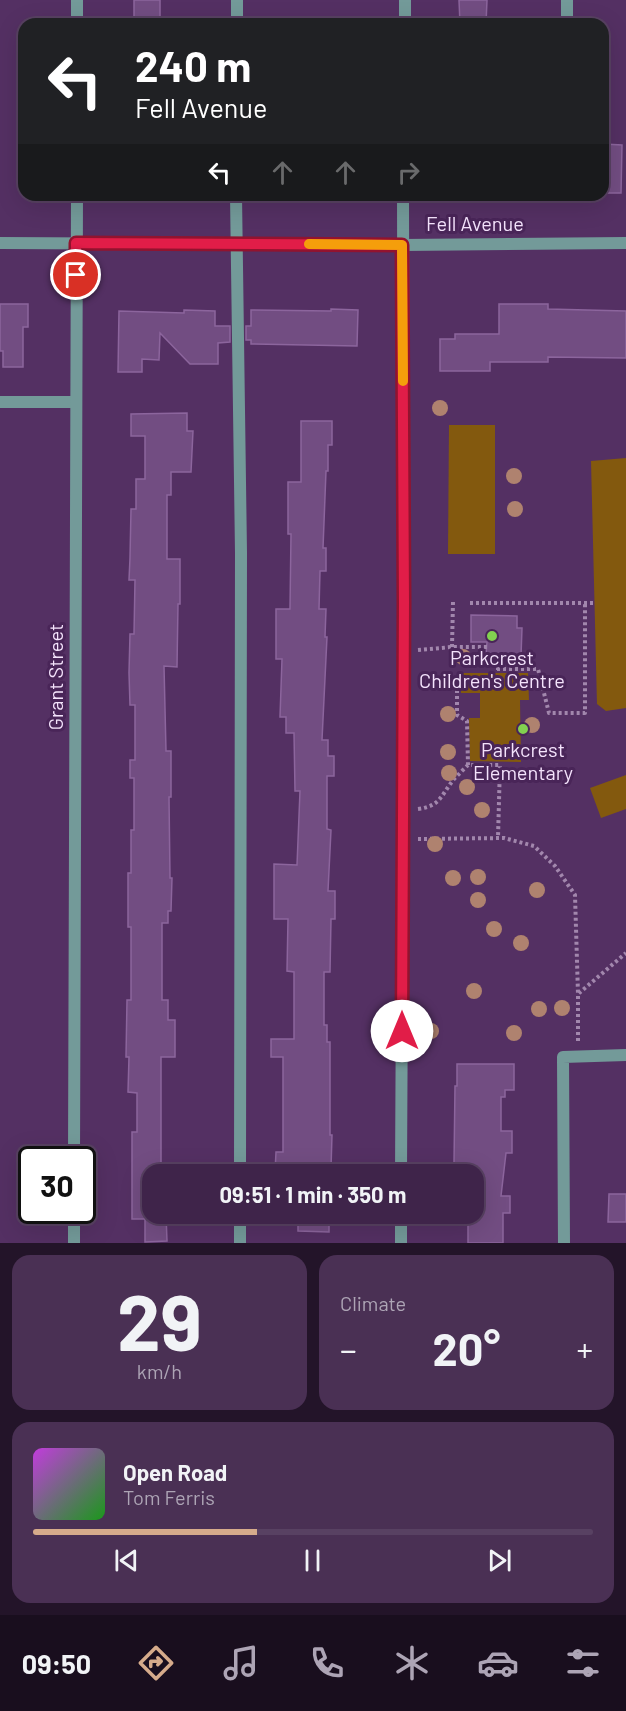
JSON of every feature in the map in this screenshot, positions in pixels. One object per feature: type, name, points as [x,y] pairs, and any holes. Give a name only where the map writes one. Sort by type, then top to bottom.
[{"type":"street","points":[[77,0],[77,18]]},
{"type":"street","points":[[237,0],[237,18]]},
{"type":"street","points":[[405,0],[405,18]]},
{"type":"street","points":[[567,0],[567,18]]},
{"type":"street","name":"Grant Street","points":[[74,1146],[77,201]]},
{"type":"street","points":[[236,201],[240,542],[240,1164]]},
{"type":"street","points":[[401,1164],[404,602],[403,201]]},
{"type":"street","name":"Fell Avenue","points":[[0,243],[402,245],[626,243]]},
{"type":"street","points":[[0,402],[76,402]]},
{"type":"street","points":[[564,1243],[562,1058],[626,1055]]},
{"type":"street","points":[[74,1224],[74,1243]]},
{"type":"street","points":[[240,1224],[240,1243]]},
{"type":"street","points":[[401,1224],[401,1243]]},
{"type":"path","points":[[452,647],[453,602]]},
{"type":"path","points":[[470,603],[594,603]]},
{"type":"path","points":[[498,655],[498,671],[538,669],[549,713],[585,713],[585,603]]},
{"type":"path","points":[[417,651],[452,647],[486,647]]},
{"type":"path","points":[[417,810],[431,807],[444,796],[469,762],[467,721],[457,716],[457,684]]},
{"type":"path","points":[[469,762],[500,765],[498,838]]},
{"type":"path","points":[[417,839],[498,838],[534,846],[555,866],[576,895],[578,1056]]},
{"type":"path","points":[[578,994],[626,952]]},
{"type":"shaded area","points":[[449,425],[495,425],[495,554],[448,554]]},
{"type":"shaded area","points":[[626,458],[626,708],[606,711],[597,704],[591,461]]},
{"type":"shaded area","points":[[461,673],[528,673],[529,700],[520,700],[521,762],[470,761],[469,718],[480,718],[480,693],[461,693]]},
{"type":"shaded area","points":[[626,775],[626,809],[601,818],[590,788]]},
{"type":"building","points":[[134,0],[160,0],[160,18],[134,18]]},
{"type":"building","points":[[459,0],[487,0],[486,18],[460,18]]},
{"type":"building","points":[[609,144],[622,145],[621,193],[609,193]]},
{"type":"building","points":[[0,304],[28,304],[28,327],[23,327],[23,367],[3,367],[3,351],[0,351]]},
{"type":"building","points":[[499,304],[548,304],[548,309],[626,311],[626,358],[548,357],[548,362],[490,362],[490,371],[440,371],[440,339],[455,339],[455,334],[499,334]]},
{"type":"building","points":[[331,309],[358,310],[357,346],[251,344],[251,340],[246,340],[246,326],[251,326],[251,310],[331,311]]},
{"type":"building","points":[[184,310],[215,311],[215,326],[230,326],[230,342],[218,343],[218,364],[190,364],[160,333],[159,360],[142,359],[142,372],[118,372],[119,311],[184,313]]},
{"type":"building","points":[[187,413],[187,431],[193,431],[191,472],[171,472],[171,495],[167,495],[167,559],[180,559],[180,604],[178,604],[177,667],[164,666],[166,751],[171,751],[171,797],[169,797],[170,878],[172,878],[171,911],[168,911],[168,923],[162,923],[162,1000],[168,1000],[168,1020],[175,1020],[175,1057],[161,1057],[161,1164],[142,1164],[142,1219],[132,1219],[132,1132],[137,1132],[137,1093],[128,1092],[129,1057],[126,1057],[127,1000],[131,1000],[128,873],[131,873],[131,830],[134,830],[134,778],[130,778],[130,760],[135,760],[135,705],[130,705],[129,673],[130,634],[134,634],[135,580],[129,580],[131,509],[136,509],[136,479],[145,479],[145,436],[131,436],[131,414]]},
{"type":"building","points":[[301,421],[332,421],[332,445],[328,445],[328,471],[326,471],[323,548],[326,548],[326,571],[320,571],[319,609],[326,609],[325,637],[327,637],[322,740],[328,740],[328,756],[334,756],[334,776],[327,776],[327,829],[331,830],[328,891],[335,891],[335,919],[331,919],[330,972],[324,972],[324,1025],[327,1025],[327,1042],[330,1042],[331,1164],[275,1164],[276,1152],[283,1152],[283,1057],[271,1057],[271,1039],[294,1039],[294,972],[287,971],[288,919],[274,919],[274,864],[297,865],[300,791],[295,791],[294,733],[286,733],[286,717],[280,717],[282,659],[276,659],[276,609],[290,609],[291,534],[288,534],[288,482],[301,482]]},
{"type":"building","points":[[471,615],[517,616],[517,628],[522,628],[521,656],[486,655],[487,642],[471,642]]},
{"type":"building","points":[[457,1064],[514,1064],[514,1090],[505,1090],[505,1097],[501,1097],[501,1131],[512,1131],[512,1153],[506,1153],[501,1196],[510,1196],[510,1213],[503,1213],[503,1243],[468,1243],[468,1224],[484,1224],[484,1164],[454,1164],[455,1086],[457,1086]]},
{"type":"building","points":[[609,1194],[626,1194],[626,1222],[608,1222]]},
{"type":"building","points":[[145,1224],[166,1224],[167,1241],[145,1242]]},
{"type":"building","points":[[298,1224],[329,1224],[329,1232],[298,1231]]},
{"type":"slow traffic","points":[[309,244],[402,245],[403,381]]},
{"type":"place","name":"Parkcrest Children's Centre","points":[[492,636]]},
{"type":"place","name":"Parkcrest Elementary","points":[[523,729]]},
{"type":"route","points":[[76,275],[76,243],[402,245],[404,602],[402,1031]]}]
